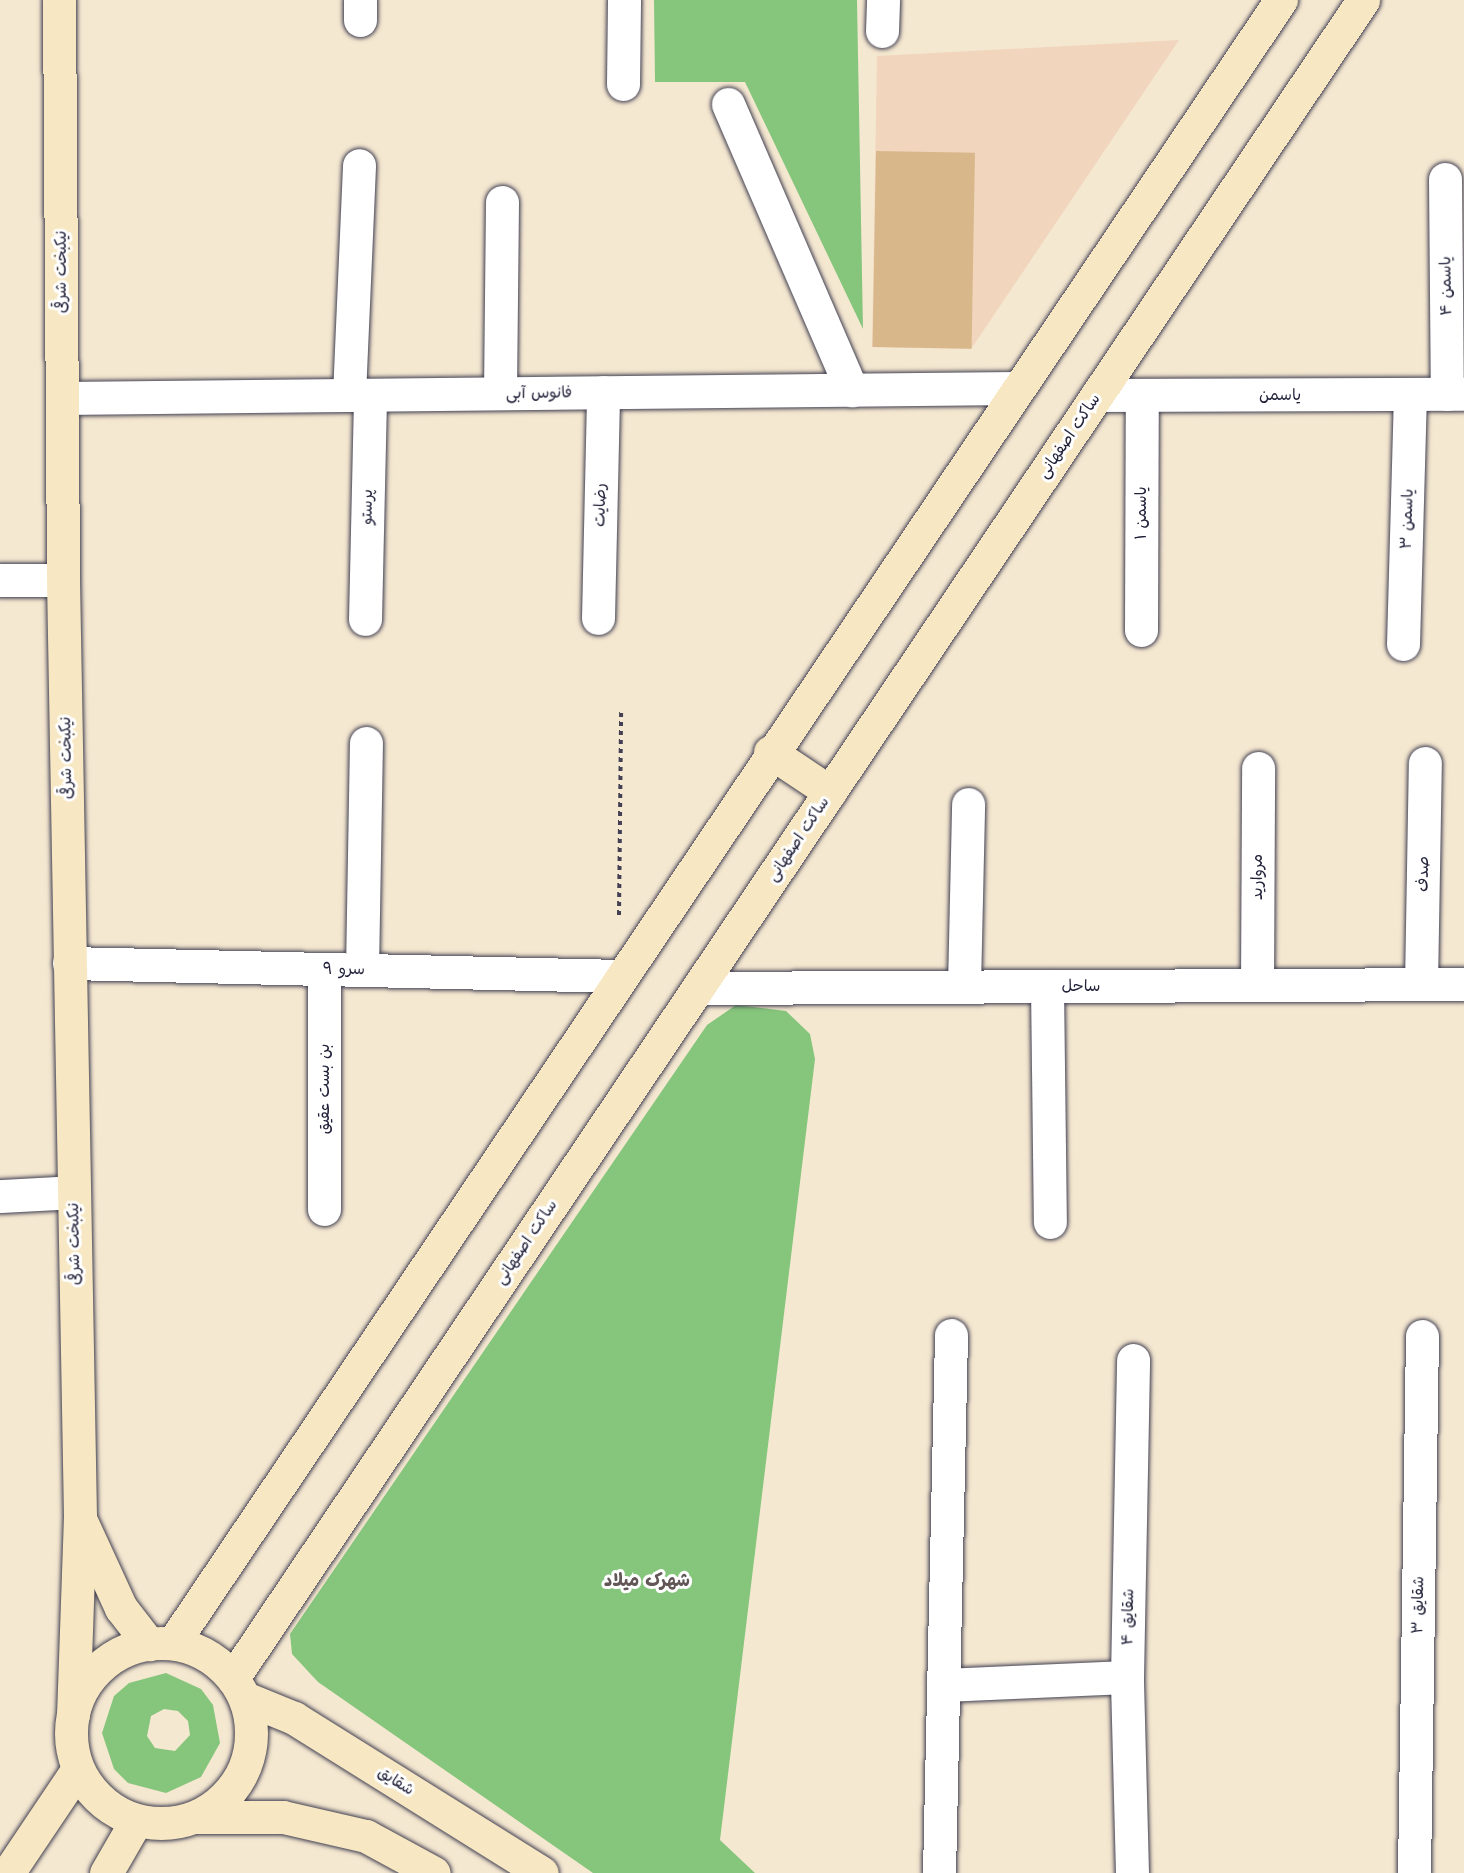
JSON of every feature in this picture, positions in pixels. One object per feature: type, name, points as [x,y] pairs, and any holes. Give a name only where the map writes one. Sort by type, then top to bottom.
[{"type":"main road","name":"نیکبخت شرقی","points":[[59,0],[63,580],[80,1516],[73,1715]]},
{"type":"main road","points":[[434,1873],[399,1863],[366,1836],[283,1817],[196,1817],[166,1824],[136,1821],[92,1792],[78,1769],[71,1742],[73,1715],[100,1667],[123,1652],[161,1643],[619,976],[1281,0]]},
{"type":"main road","name":"ساکت اصفهانی","points":[[239,1688],[698,988],[1362,0]]},
{"type":"main road","points":[[770,752],[830,792]]},
{"type":"main road","points":[[80,1516],[120,1608],[161,1643],[216,1661],[239,1688],[251,1726],[246,1763],[220,1802],[196,1817]]},
{"type":"main road","name":"شقایق","points":[[239,1688],[294,1718],[542,1873]]},
{"type":"main road","points":[[8,1873],[78,1769]]},
{"type":"main road","points":[[106,1873],[136,1821]]},
{"type":"street","points":[[623,84],[624,0]]},
{"type":"street","points":[[728,104],[852,390]]},
{"type":"street","name":"پرستو","points":[[359,165],[359,395],[365,619]]},
{"type":"street","name":"یاسمن ۴","points":[[1445,179],[1456,394]]},
{"type":"street","points":[[500,393],[502,202]]},
{"type":"street","name":"فانوس آبی","points":[[62,398],[1016,388]]},
{"type":"street","name":"رضایت","points":[[598,618],[603,392]]},
{"type":"street","name":"یاسمن ۳","points":[[1403,644],[1410,394]]},
{"type":"street","name":"یاسمن","points":[[1097,395],[1456,394]]},
{"type":"street","name":"یاسمن ۱","points":[[1141,630],[1142,395]]},
{"type":"street","points":[[0,580],[63,580]]},
{"type":"street","points":[[362,970],[366,743]]},
{"type":"street","name":"صدف","points":[[1421,984],[1425,763]]},
{"type":"street","name":"مروارید","points":[[1257,985],[1258,768]]},
{"type":"street","points":[[964,986],[968,804]]},
{"type":"street","name":"سرو ۹","points":[[69,963],[619,976]]},
{"type":"street","name":"بن بست عقیق","points":[[324,969],[324,1209]]},
{"type":"street","name":"ساحل","points":[[698,988],[1464,984]]},
{"type":"street","points":[[1047,986],[1050,1222]]},
{"type":"street","points":[[0,1196],[73,1192]]},
{"type":"street","points":[[939,1873],[951,1335]]},
{"type":"street","name":"شقایق ۳","points":[[1414,1873],[1422,1336]]},
{"type":"street","name":"شقایق ۴","points":[[1132,1873],[1127,1677],[1133,1360]]},
{"type":"street","points":[[943,1685],[1127,1677]]},
{"type":"path","points":[[619,976],[621,712]]},
{"type":"shaded area","points":[[1179,40],[971,349],[872,347],[877,56]]},
{"type":"green space","points":[[654,0],[857,0],[863,329],[745,82],[655,82]]},
{"type":"green space","points":[[736,1005],[786,1011],[810,1034],[815,1059],[720,1840],[755,1873],[593,1873],[318,1682],[292,1654],[290,1634],[707,1025]]},
{"type":"green space","points":[[166,1673],[201,1689],[213,1705],[220,1743],[201,1777],[166,1793],[128,1783],[114,1769],[102,1733],[114,1696],[129,1683]],"holes":[[[164,1709],[178,1711],[188,1721],[190,1735],[175,1751],[155,1748],[147,1736],[151,1716]]]},
{"type":"building","points":[[876,151],[975,153],[972,349],[873,347]]},
{"type":"district","name":"شهرک میلاد","points":[[647,1580]]}]
